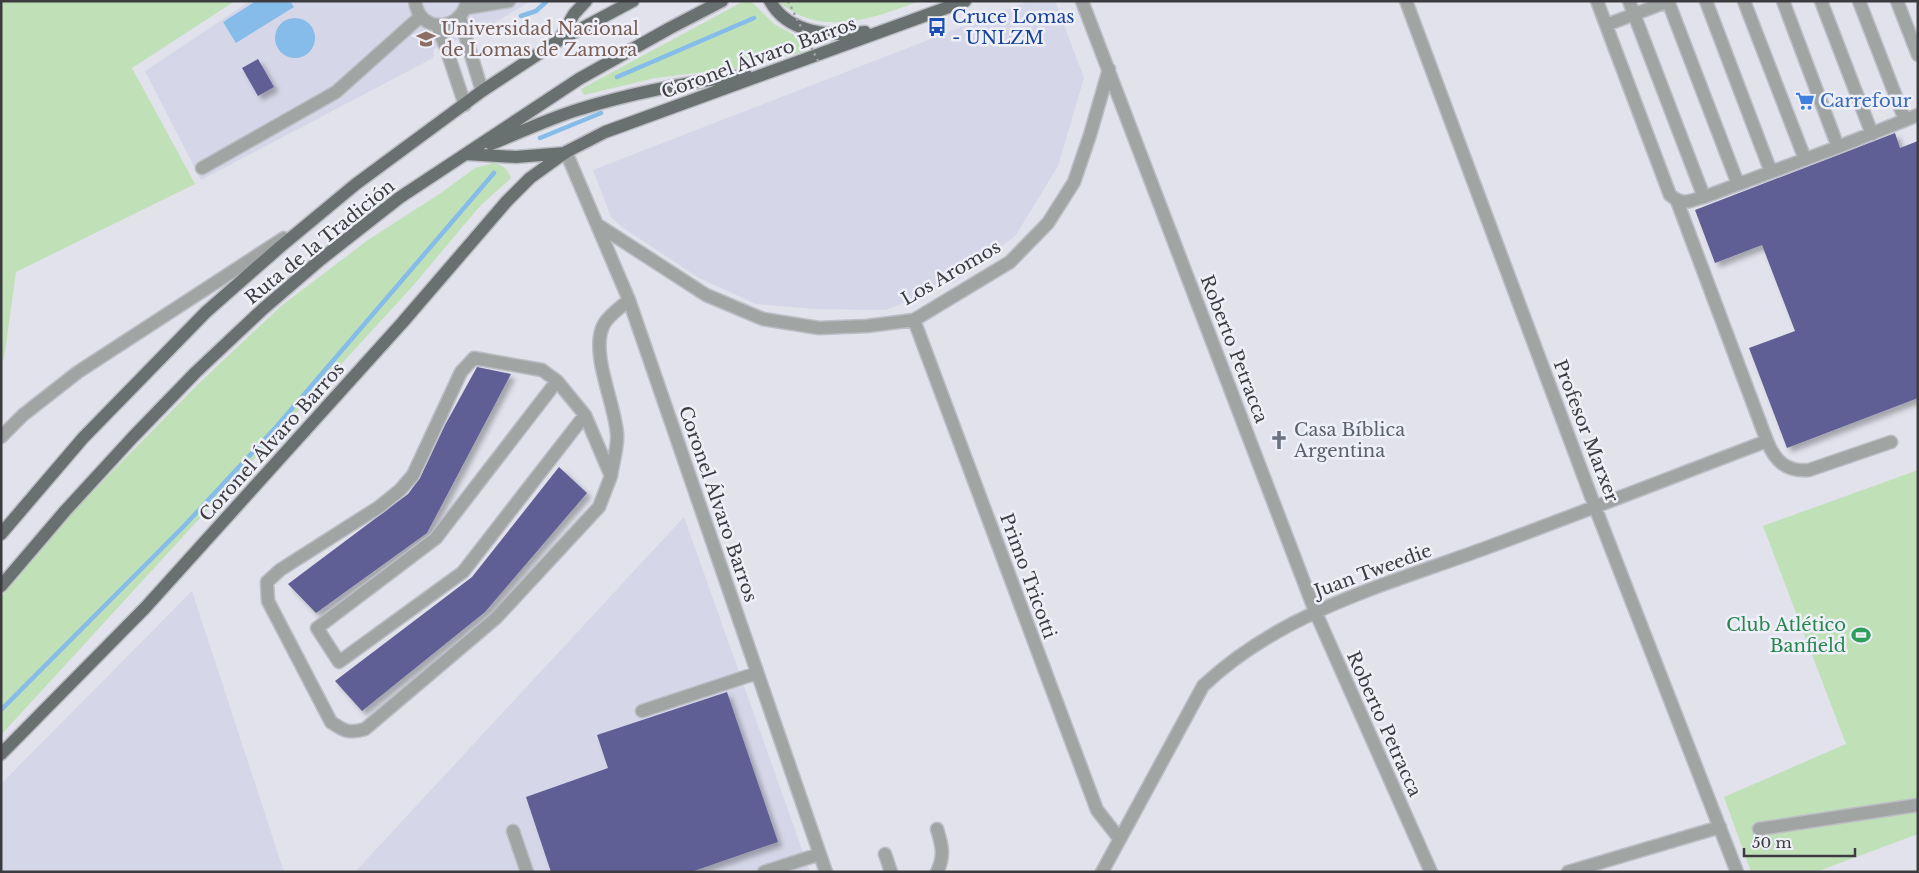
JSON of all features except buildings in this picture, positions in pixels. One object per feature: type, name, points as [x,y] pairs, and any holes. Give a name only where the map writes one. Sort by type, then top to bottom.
[{"type":"main road","points":[[558,41],[574,14],[586,1]]},
{"type":"main road","name":"Ruta de la Tradición","points":[[1,534],[83,438],[206,312],[321,213],[356,184],[482,91],[558,41],[633,1]]},
{"type":"main road","name":"Ruta de la Tradición","points":[[1,586],[132,437],[196,372],[263,309],[320,260],[399,198],[579,79],[722,1]]},
{"type":"main road","points":[[770,1],[775,10],[788,22],[815,32],[844,35],[889,29]]},
{"type":"main road","name":"Coronel Álvaro Barros","points":[[1,754],[145,608],[402,323],[507,201],[530,178],[566,152],[605,132],[965,1]]},
{"type":"main road","points":[[466,154],[575,111],[624,97],[680,86],[769,73]]},
{"type":"main road","points":[[466,154],[516,157],[566,152]]},
{"type":"street","points":[[415,1],[417,11],[421,16],[428,23],[437,26],[449,24],[464,9],[509,1]]},
{"type":"street","name":"Roberto Petracca","points":[[1082,1],[1314,611],[1431,872]]},
{"type":"street","name":"Profesor Marxer","points":[[1406,1],[1595,507],[1737,872]]},
{"type":"street","points":[[1597,1],[1670,195],[1677,201],[1772,455],[1778,462],[1786,466],[1809,470],[1891,442]]},
{"type":"street","points":[[1629,1],[1704,197]]},
{"type":"street","points":[[1606,25],[1668,1],[1738,184]]},
{"type":"street","points":[[1706,1],[1772,172]]},
{"type":"street","points":[[1744,1],[1805,160]]},
{"type":"street","points":[[1783,1],[1838,147]]},
{"type":"street","points":[[1821,1],[1872,134]]},
{"type":"street","points":[[1859,1],[1905,120]]},
{"type":"street","points":[[1897,1],[1918,55]]},
{"type":"street","points":[[464,9],[482,91]]},
{"type":"street","points":[[202,168],[336,92],[421,16]]},
{"type":"street","points":[[437,26],[465,105]]},
{"type":"street","name":"Los Aromos","points":[[598,225],[706,294],[763,319],[819,328],[867,326],[914,320],[1010,262],[1048,223],[1074,182],[1109,69]]},
{"type":"street","points":[[1677,201],[1685,202],[1704,197],[1918,116]]},
{"type":"street","name":"Coronel Álvaro Barros","points":[[566,152],[629,300],[826,872]]},
{"type":"street","points":[[1,437],[23,415],[78,372],[200,294],[321,213]]},
{"type":"street","points":[[611,476],[585,415],[557,381],[542,370],[474,358],[461,372],[413,475],[400,490],[379,507],[280,570],[267,582],[268,601],[331,722],[353,733],[365,729],[496,618],[599,507],[611,476],[617,436],[614,412],[600,357],[599,338],[604,323],[629,300]]},
{"type":"street","name":"Primo Tricotti","points":[[914,320],[1097,810],[1119,838]]},
{"type":"street","points":[[557,381],[436,538],[316,628],[339,662],[463,572],[585,415]]},
{"type":"street","name":"Juan Tweedie","points":[[1102,872],[1203,686],[1225,665],[1268,636],[1314,611],[1767,441]]},
{"type":"street","points":[[642,711],[757,673]]},
{"type":"street","points":[[1759,829],[1918,805]]},
{"type":"street","points":[[1568,872],[1720,827]]},
{"type":"street","points":[[937,829],[943,849],[941,863],[937,872]]},
{"type":"street","points":[[513,830],[527,872]]},
{"type":"street","points":[[764,872],[820,854]]},
{"type":"street","points":[[885,854],[891,872]]},
{"type":"path","points":[[788,1],[820,65]]},
{"type":"shaded area","points":[[250,1],[531,1],[482,30],[434,49],[433,58],[201,180],[145,71]]},
{"type":"shaded area","points":[[1029,1],[1055,1],[1084,78],[1058,166],[1016,235],[957,281],[886,310],[814,309],[756,304],[699,278],[622,227],[611,217],[593,170]]},
{"type":"shaded area","points":[[684,517],[810,872],[355,872]]},
{"type":"shaded area","points":[[192,591],[284,872],[1,872],[1,784]]},
{"type":"green space","points":[[1,1],[235,1],[132,68],[195,184],[16,272],[4,359],[1,362]]},
{"type":"green space","points":[[744,1],[751,1],[774,24],[798,37],[804,52],[738,68],[655,78],[584,95],[581,89]]},
{"type":"green space","points":[[778,1],[920,1],[884,14],[847,22],[829,22],[795,13]]},
{"type":"green space","points":[[493,163],[504,168],[511,178],[480,206],[411,288],[1,735],[1,597],[59,526],[193,389],[281,306],[368,240],[441,193],[475,168]]},
{"type":"green space","name":"Club Atlético Banfield","points":[[1918,470],[1918,834],[1816,872],[1751,872],[1724,797],[1846,744],[1763,526]]},
{"type":"water","points":[[256,1],[290,1],[294,7],[236,43],[223,22]]},
{"type":"water","points":[[299,18],[306,21],[312,27],[315,38],[314,46],[306,55],[299,58],[291,58],[284,55],[276,46],[275,34],[278,27],[287,19]]},
{"type":"waterway","points":[[521,16],[536,11],[547,1]]},
{"type":"waterway","points":[[617,77],[754,18]]},
{"type":"waterway","points":[[540,138],[601,113]]},
{"type":"waterway","points":[[1,710],[185,525],[277,426],[494,173]]},
{"type":"place","name":"Cruce Lomas - UNLZM","points":[[937,27]]},
{"type":"place","name":"Universidad Nacional de Lomas de Zamora","points":[[426,39]]},
{"type":"place","name":"Carrefour","points":[[1805,101]]},
{"type":"place","name":"Casa Bíblica Argentina","points":[[1279,440]]},
{"type":"place","name":"Club Atlético Banfield","points":[[1861,635]]}]
